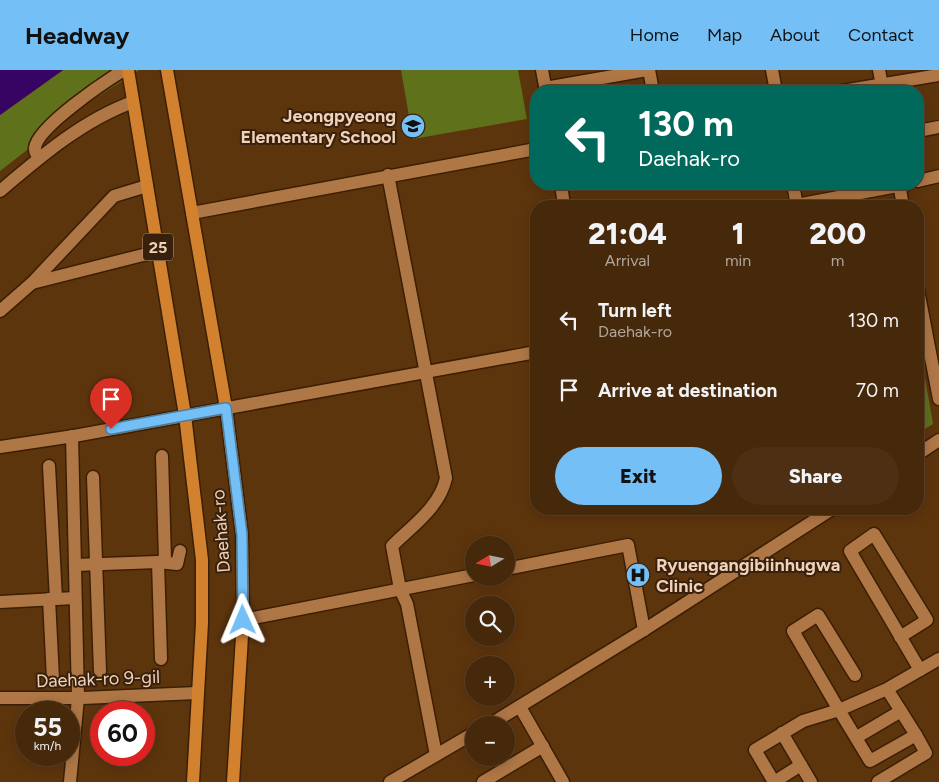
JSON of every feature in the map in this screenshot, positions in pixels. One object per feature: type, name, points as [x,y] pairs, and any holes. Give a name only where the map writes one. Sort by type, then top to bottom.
[{"type":"main road","name":"Daehak-ro","points":[[166,70],[226,408],[242,535],[243,620],[233,782]]},
{"type":"main road","name":"Daehak-ro","points":[[127,73],[159,251],[185,415],[202,560],[202,623],[193,782]]},
{"type":"street","points":[[542,70],[545,85]]},
{"type":"street","points":[[572,85],[648,70],[652,85]]},
{"type":"street","points":[[772,70],[775,85]]},
{"type":"street","points":[[879,70],[882,85]]},
{"type":"street","points":[[40,158],[35,152],[35,146],[44,132],[97,86],[127,73]]},
{"type":"street","points":[[895,85],[939,75]]},
{"type":"street","points":[[0,191],[40,158],[107,111],[133,102]]},
{"type":"street","points":[[924,130],[939,127]]},
{"type":"street","points":[[192,213],[530,150]]},
{"type":"street","points":[[388,175],[446,478],[444,489],[434,505],[392,546],[400,589],[407,604],[436,755]]},
{"type":"street","points":[[924,180],[939,176]]},
{"type":"street","points":[[0,311],[32,283],[114,196],[147,186]]},
{"type":"street","points":[[826,200],[877,190]]},
{"type":"street","points":[[32,283],[159,251]]},
{"type":"street","points":[[924,321],[939,398]]},
{"type":"street","points":[[0,447],[72,436],[530,353]]},
{"type":"street","points":[[70,782],[78,698],[72,436]]},
{"type":"street","points":[[924,450],[939,440]]},
{"type":"street","points":[[158,562],[165,560],[162,456]]},
{"type":"street","points":[[49,466],[52,679]]},
{"type":"street","points":[[93,477],[100,670]]},
{"type":"street","points":[[504,716],[644,630],[823,515]]},
{"type":"street","points":[[900,637],[927,620],[874,534],[850,551],[900,637],[920,670]]},
{"type":"street","points":[[515,567],[628,545],[644,630]]},
{"type":"street","points":[[75,565],[158,562],[178,564],[180,551]]},
{"type":"street","points":[[158,562],[161,659]]},
{"type":"street","points":[[243,620],[465,577]]},
{"type":"street","points":[[0,602],[76,598]]},
{"type":"street","points":[[855,676],[818,615],[793,631],[870,761],[916,735]]},
{"type":"street","points":[[801,766],[774,782],[755,750],[803,721],[839,710],[887,689],[939,659]]},
{"type":"street","points":[[878,782],[926,753],[887,689]]},
{"type":"street","name":"Daehak-ro 9-gil","points":[[0,698],[78,698],[197,693]]},
{"type":"street","points":[[520,707],[563,782]]},
{"type":"street","points":[[857,737],[901,711]]},
{"type":"street","points":[[782,734],[811,782]]},
{"type":"street","points":[[390,782],[465,739]]},
{"type":"street","points":[[483,782],[543,746]]},
{"type":"green space","points":[[63,70],[139,70],[85,105],[0,171],[0,115]]},
{"type":"green space","points":[[401,70],[518,70],[527,119],[413,139]]},
{"type":"green space","points":[[924,372],[933,424],[924,429]]},
{"type":"shaded area","points":[[0,70],[63,70],[0,115]]},
{"type":"place","name":"Jeongpyeong Elementary School","points":[[413,126]]},
{"type":"place","name":"Ryuengangibiinhugwa Clinic","points":[[638,575]]},
{"type":"route","points":[[111,429],[226,408],[242,535],[243,620]]}]
